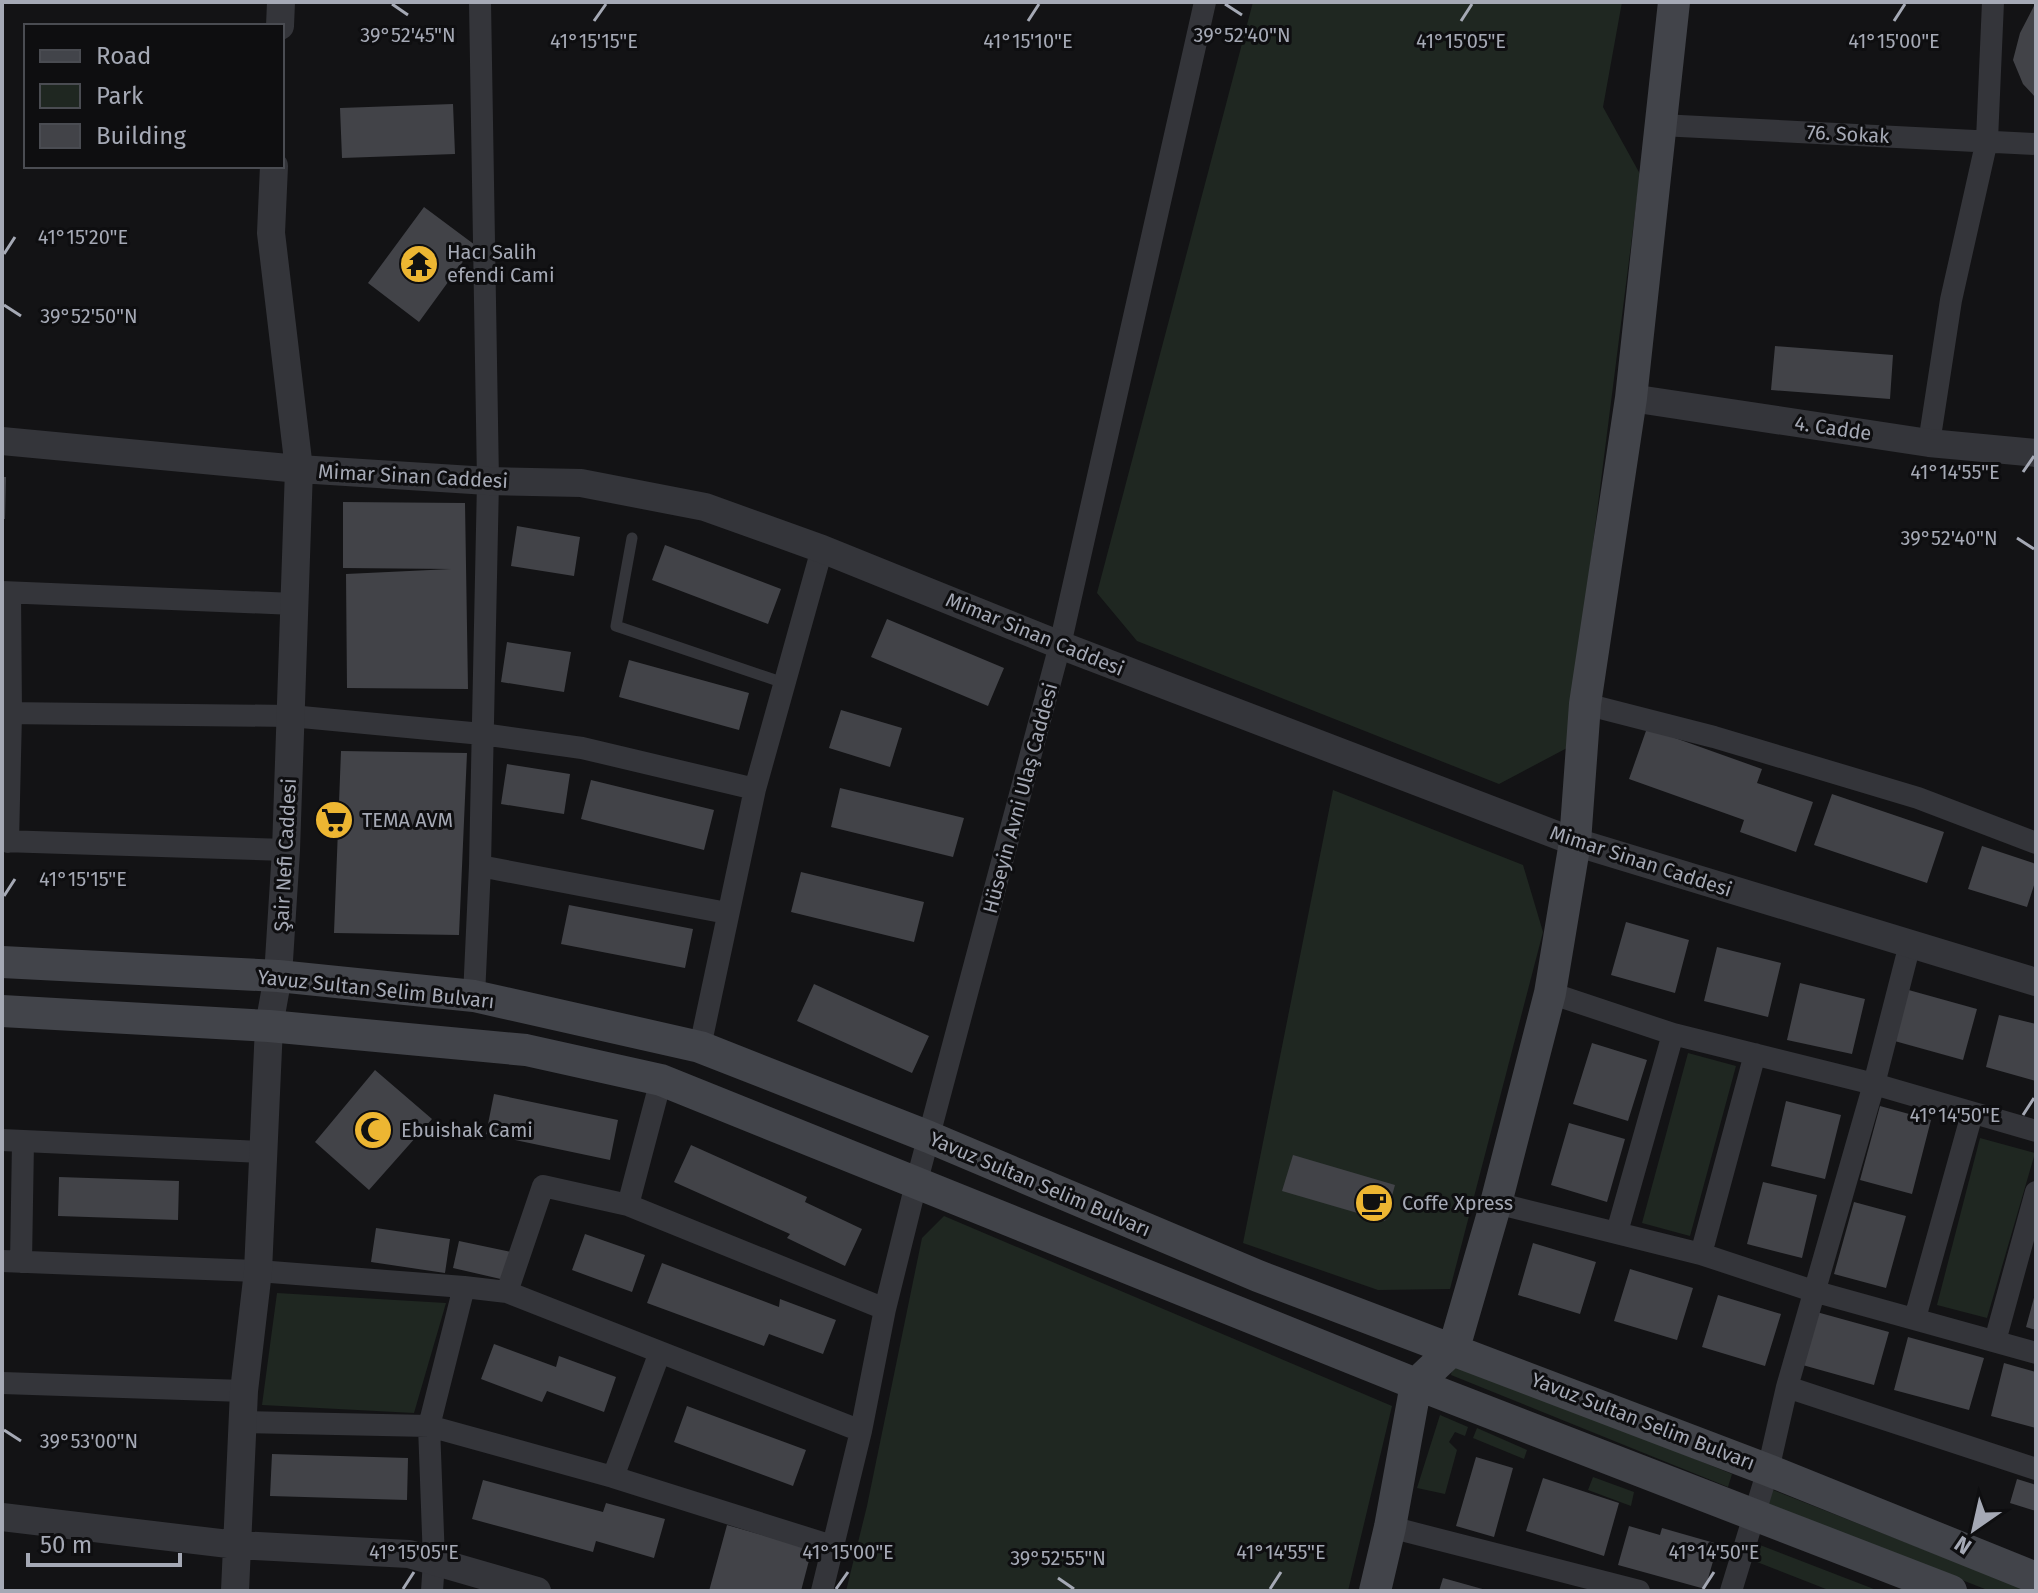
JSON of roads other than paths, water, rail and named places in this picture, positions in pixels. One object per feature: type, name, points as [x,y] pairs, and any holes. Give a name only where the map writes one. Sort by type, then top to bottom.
[{"type":"main road","points":[[1375,1591],[1416,1384],[1454,1348],[1496,1203],[1550,993],[1575,842],[1585,704],[1631,398],[1674,2]]},
{"type":"main road","name":"Yavuz Sultan Selim Bulvarı","points":[[2,962],[278,976],[474,996],[700,1047],[929,1137],[1258,1276],[1454,1348],[2036,1578]]},
{"type":"main road","points":[[2,1011],[269,1026],[526,1050],[661,1080],[1416,1384],[1951,1591]]},
{"type":"street","points":[[280,24],[281,2]]},
{"type":"street","points":[[474,996],[480,866],[488,481],[480,2]]},
{"type":"street","name":"Hüseyin Avni Ulaş Caddesi","points":[[822,1591],[916,1184],[1060,645],[1205,2]]},
{"type":"street","points":[[1929,443],[1951,300],[1987,140],[1993,2]]},
{"type":"street","name":"76. Sokak","points":[[1660,125],[2036,144]]},
{"type":"street","name":"Şair Nefi Caddesi","points":[[235,1591],[244,1391],[258,1271],[269,1026],[278,976],[286,850],[299,469],[271,233],[274,168]]},
{"type":"street","name":"4. Cadde","points":[[1631,398],[1929,443],[2036,453]]},
{"type":"street","name":"Mimar Sinan Caddesi","points":[[2,441],[299,469],[488,481],[581,483],[705,507],[822,549],[1060,645],[1575,842],[2036,982]]},
{"type":"street","points":[[700,1047],[755,789],[822,549]]},
{"type":"street","points":[[286,850],[5,842],[6,592],[294,604]]},
{"type":"street","points":[[1585,704],[1714,737],[1918,798],[2036,843]]},
{"type":"street","points":[[7,714],[291,716],[482,734],[582,748],[755,789]]},
{"type":"street","points":[[480,866],[727,913]]},
{"type":"street","points":[[1731,1591],[1768,1470],[1787,1387],[1874,1084],[1910,944]]},
{"type":"street","points":[[1550,993],[1673,1034],[1874,1084],[2036,1131]]},
{"type":"street","points":[[1617,1232],[1673,1034]]},
{"type":"street","points":[[1701,1254],[1755,1054]]},
{"type":"street","points":[[628,1205],[661,1080]]},
{"type":"street","points":[[1915,1318],[1972,1114]]},
{"type":"street","points":[[263,1152],[13,1141],[11,1262],[258,1271],[507,1292],[861,1431]]},
{"type":"street","points":[[507,1292],[543,1186],[628,1205],[885,1309]]},
{"type":"street","points":[[1995,1341],[2036,1192]]},
{"type":"street","points":[[1496,1203],[1701,1254],[1813,1291],[2036,1353]]},
{"type":"street","points":[[432,1591],[434,1561],[429,1426],[464,1287]]},
{"type":"street","points":[[613,1477],[660,1352]]},
{"type":"street","points":[[2,1383],[244,1391]]},
{"type":"street","points":[[1787,1387],[2036,1469]]},
{"type":"street","points":[[243,1422],[429,1426],[613,1477],[832,1546]]},
{"type":"street","points":[[2,1517],[237,1545],[409,1554],[537,1591]]},
{"type":"street","points":[[1390,1527],[1639,1591]]},
{"type":"lane","points":[[632,538],[616,626],[784,683]]},
{"type":"place","name":"Hacı Salih efendi Cami","points":[[419,264]]},
{"type":"place","name":"TEMA AVM","points":[[334,820]]},
{"type":"place","name":"Ebuishak Cami","points":[[373,1130]]},
{"type":"place","name":"Coffe Xpress","points":[[1374,1203]]}]
